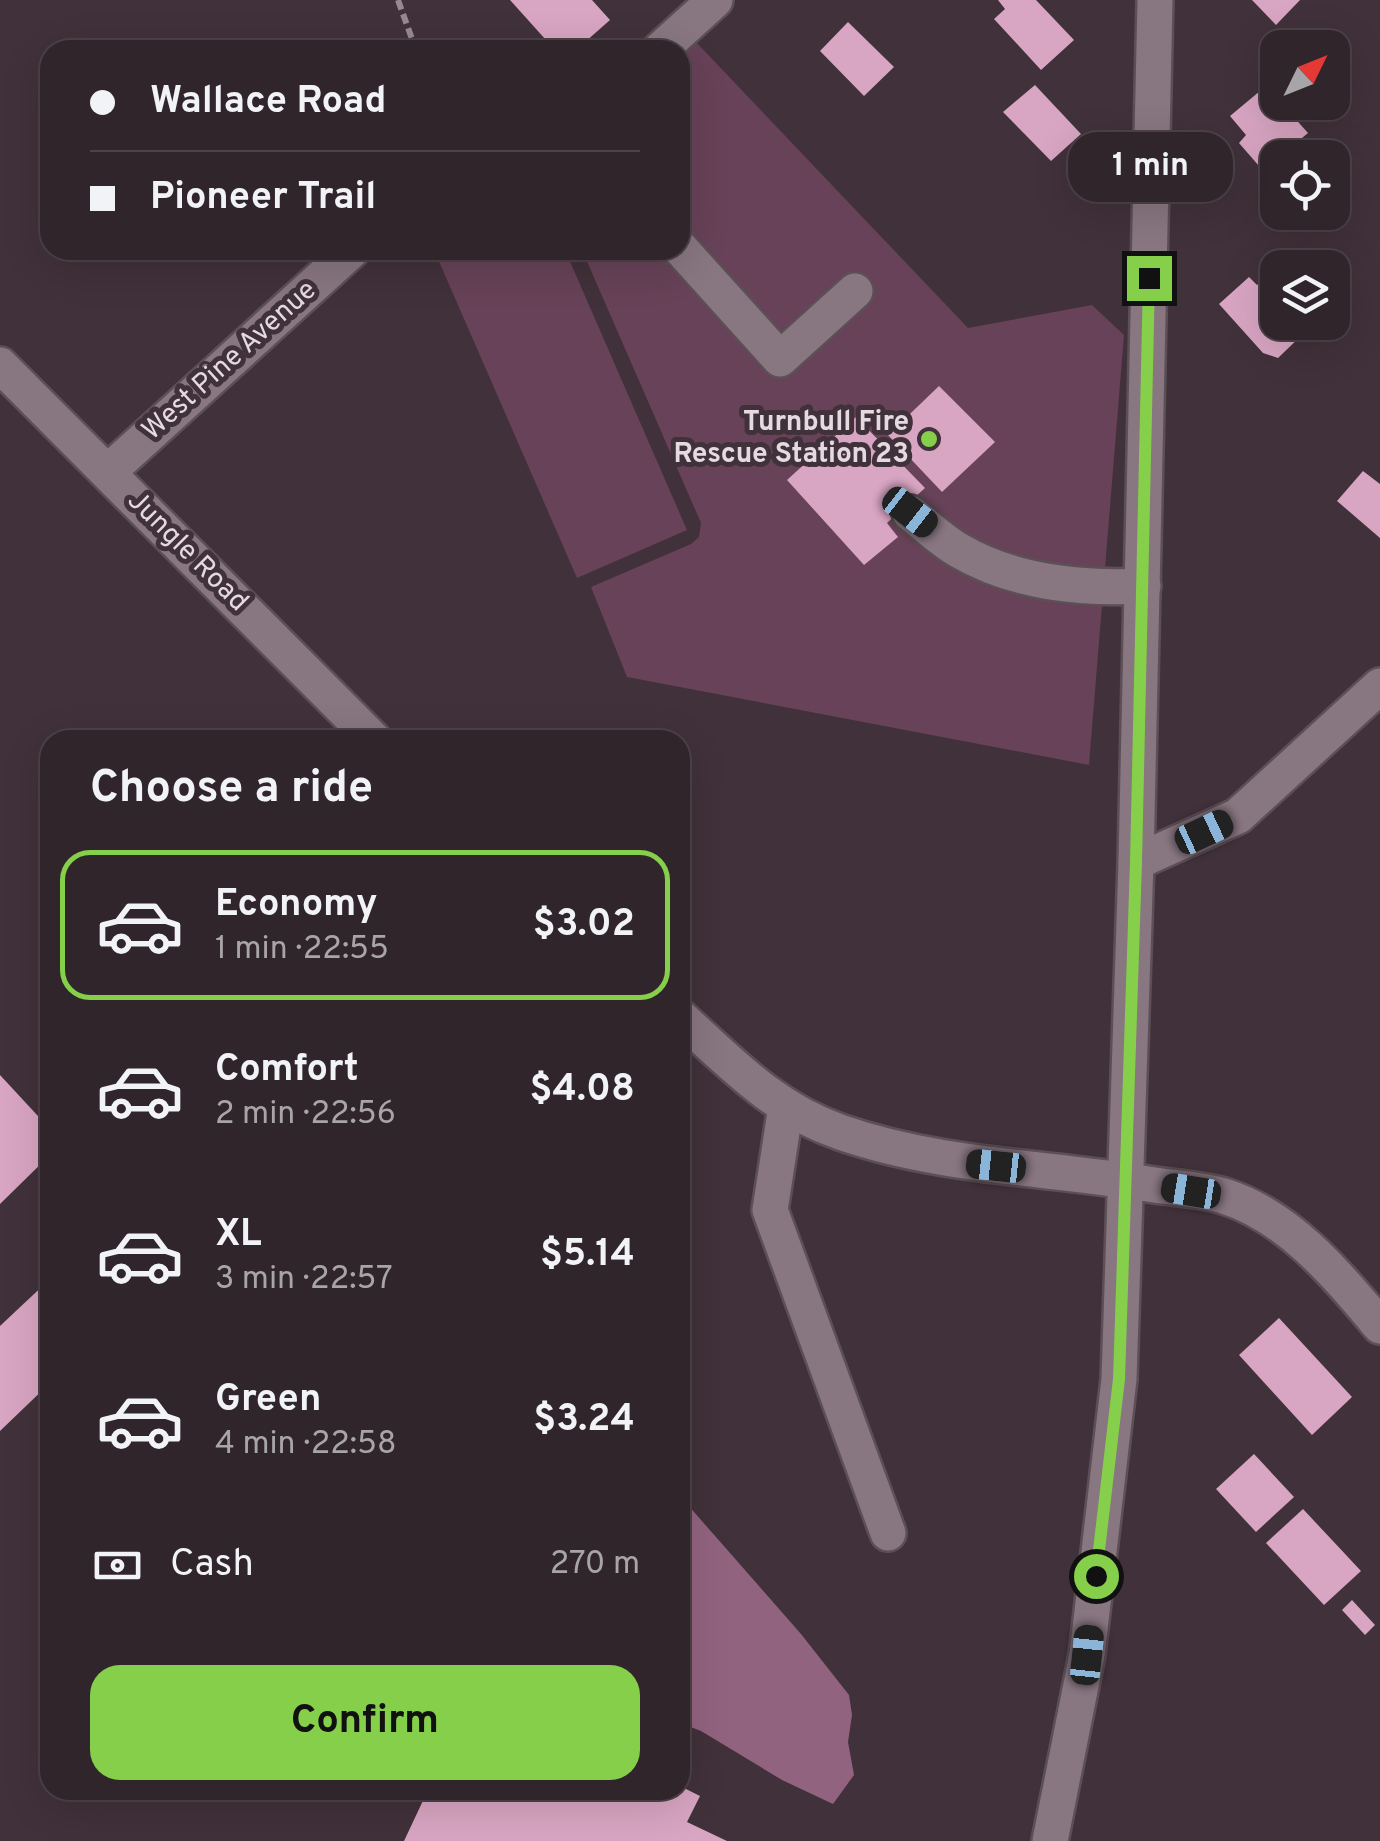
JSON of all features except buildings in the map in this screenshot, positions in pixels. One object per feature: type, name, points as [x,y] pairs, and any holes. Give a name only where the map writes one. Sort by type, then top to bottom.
[{"type":"street","points":[[671,40],[715,0]]},
{"type":"street","points":[[1050,1841],[1087,1655],[1119,1379],[1136,862],[1155,0]]},
{"type":"street","points":[[690,259],[780,359],[854,291]]},
{"type":"street","name":"West Pine Avenue","points":[[108,472],[341,260]]},
{"type":"street","name":"Jungle Road","points":[[0,366],[364,730]]},
{"type":"street","points":[[910,512],[960,551],[992,565],[1066,588],[1142,586]]},
{"type":"street","points":[[1136,862],[1238,816],[1380,686]]},
{"type":"street","points":[[690,1027],[757,1090],[839,1132],[963,1163],[1125,1180],[1224,1196],[1277,1223],[1328,1264],[1380,1326]]},
{"type":"street","points":[[786,1106],[770,1210],[888,1533]]},
{"type":"path","points":[[398,0],[412,40]]},
{"type":"shaded area","points":[[695,41],[968,328],[1092,305],[1124,335],[1089,765],[627,677],[591,587],[691,544],[699,537],[701,523],[586,260],[690,260],[690,45]]},
{"type":"shaded area","points":[[438,260],[569,260],[687,530],[577,578]]},
{"type":"shaded area","points":[[690,1507],[849,1695],[852,1715],[848,1742],[854,1775],[833,1804],[782,1780],[690,1727]]},
{"type":"place","name":"Turnbull Fire Rescue Station 23","points":[[929,439]]},
{"type":"route","points":[[1096,1576],[1119,1379],[1149,278]]}]
